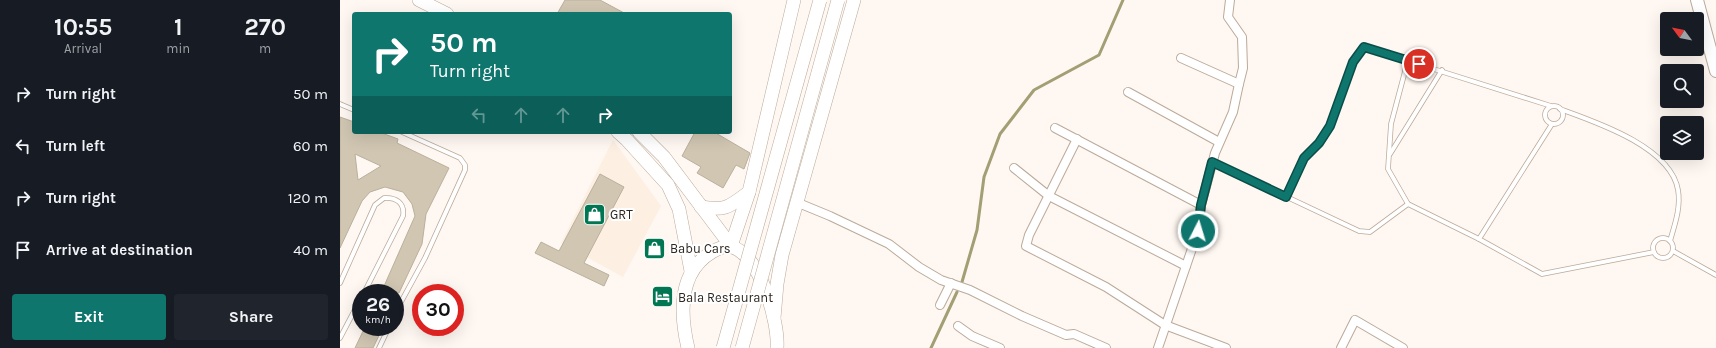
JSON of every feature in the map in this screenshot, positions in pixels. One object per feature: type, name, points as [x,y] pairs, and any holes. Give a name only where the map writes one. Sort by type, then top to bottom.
[{"type":"highway","points":[[419,0],[443,12]]},
{"type":"highway","points":[[731,246],[749,192],[794,0]]},
{"type":"highway","points":[[723,348],[820,0]]},
{"type":"highway","points":[[742,348],[838,0]]},
{"type":"highway","points":[[774,318],[776,284],[782,255],[854,0]]},
{"type":"highway","points":[[620,134],[668,185],[679,210],[691,271]]},
{"type":"highway","points":[[642,134],[664,157],[731,246],[742,252],[753,264],[765,289],[774,318],[778,337],[778,348]]},
{"type":"highway","points":[[701,206],[716,209],[725,208],[749,192]]},
{"type":"highway","points":[[688,348],[682,310],[685,290],[691,271],[706,255],[718,248],[731,246]]},
{"type":"main road","points":[[1697,0],[1716,71]]},
{"type":"street","points":[[1158,348],[1198,231],[1201,205],[1212,162],[1233,112],[1239,84],[1242,68],[1242,37],[1228,17],[1230,0]]},
{"type":"street","points":[[1180,58],[1239,84]]},
{"type":"street","points":[[1128,92],[1220,142]]},
{"type":"street","points":[[1055,128],[1201,205]]},
{"type":"street","points":[[1077,140],[1029,235],[1026,246],[1106,287],[1165,325],[1226,348]]},
{"type":"street","points":[[1014,168],[1049,196],[1186,266]]},
{"type":"street","points":[[796,202],[830,216],[889,244],[919,267],[951,283],[970,290],[1011,311],[1066,335],[1074,334],[1106,348]]},
{"type":"street","points":[[940,305],[951,283]]},
{"type":"street","points":[[1341,348],[1355,320],[1403,348]]},
{"type":"street","points":[[958,326],[972,336],[1000,348]]},
{"type":"lane","points":[[1286,197],[1304,158],[1319,143],[1330,126],[1353,62],[1364,47],[1442,70],[1551,106],[1557,106],[1560,109],[1614,129],[1652,153],[1670,168],[1678,188],[1679,208],[1670,241],[1673,251],[1670,256],[1664,258],[1658,257],[1654,252],[1653,245],[1657,240],[1664,238],[1670,241]]},
{"type":"lane","points":[[1408,60],[1391,124],[1388,156],[1388,169],[1408,204],[1479,239],[1542,274],[1654,252]]},
{"type":"lane","points":[[1388,156],[1442,70]]},
{"type":"lane","points":[[340,104],[352,109]]},
{"type":"lane","points":[[1551,106],[1545,115],[1547,120],[1552,124],[1558,123],[1562,118],[1560,109]]},
{"type":"lane","points":[[1479,239],[1552,124]]},
{"type":"lane","points":[[404,296],[425,258],[465,170],[465,165],[460,158],[408,134]]},
{"type":"lane","points":[[1212,162],[1359,232],[1370,232],[1408,204]]},
{"type":"lane","points":[[340,283],[375,205],[384,198],[395,199],[402,205],[404,210],[403,216],[369,284]]},
{"type":"lane","points":[[1673,251],[1716,275]]},
{"type":"lane","points":[[340,338],[352,315]]},
{"type":"lane","points":[[378,348],[384,336]]},
{"type":"shaded area","points":[[613,140],[661,206],[623,277],[561,243]]},
{"type":"building","points":[[565,0],[600,0],[622,12],[558,12]]},
{"type":"building","points":[[340,117],[352,121],[352,134],[384,134],[398,139],[397,143],[449,168],[426,214],[422,244],[403,284],[385,284],[415,216],[412,204],[403,192],[385,187],[370,192],[362,201],[340,248]],"holes":[[[355,154],[381,166],[358,180]]]},
{"type":"building","points":[[694,134],[717,134],[750,153],[744,169],[736,165],[723,188],[697,173],[701,167],[682,156]]},
{"type":"building","name":"GRT","points":[[600,174],[624,187],[584,263],[609,275],[604,286],[535,253],[541,242],[559,251]]},
{"type":"building","points":[[361,336],[379,336],[373,348],[355,348]]},
{"type":"waterway","points":[[962,282],[977,230],[984,177],[1000,134],[1034,90],[1099,55],[1123,0]]},
{"type":"waterway","points":[[931,348],[957,292]]},
{"type":"place","name":"GRT","points":[[594,214]]},
{"type":"place","name":"Babu Cars","points":[[654,248]]},
{"type":"place","name":"Bala Restaurant","points":[[663,297]]},
{"type":"route","points":[[1198,231],[1201,205],[1212,162],[1286,197],[1304,158],[1319,143],[1330,126],[1353,62],[1364,47],[1419,64]]}]
